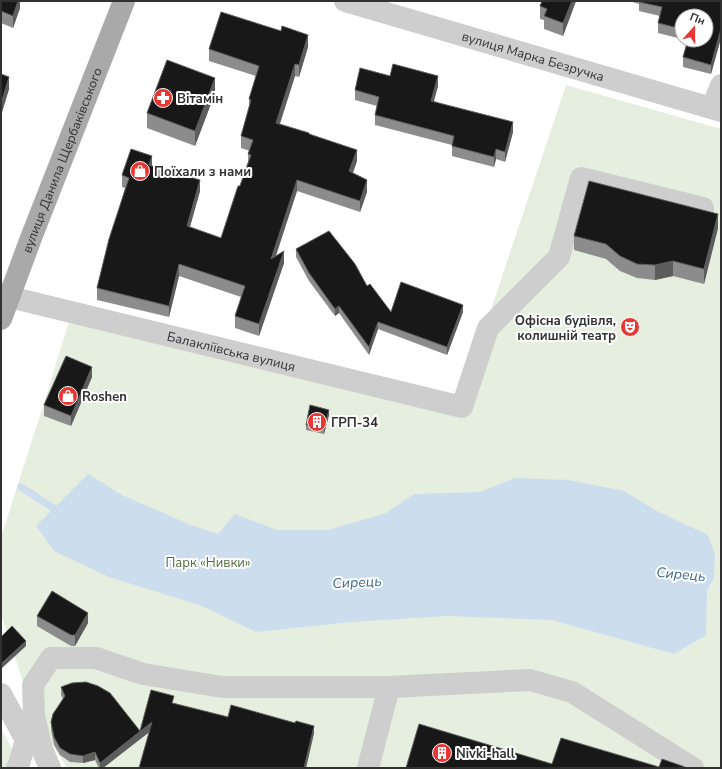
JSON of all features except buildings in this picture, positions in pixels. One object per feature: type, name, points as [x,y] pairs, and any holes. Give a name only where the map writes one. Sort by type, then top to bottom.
[{"type":"main road","name":"вулиця Данила Щербаківського","points":[[1,319],[5,296],[31,238],[124,1]]},
{"type":"street","name":"вулиця Марка Безручка","points":[[344,1],[716,109]]},
{"type":"street","points":[[716,109],[721,85]]},
{"type":"street","name":"Балакліївська вулиця","points":[[5,296],[462,407],[488,328],[559,257],[581,178],[703,208]]},
{"type":"street","points":[[50,768],[42,749],[34,716],[33,685],[51,658],[96,658],[143,674],[222,687],[389,688],[530,680],[572,692],[693,768]]},
{"type":"street","points":[[368,768],[389,688]]},
{"type":"street","points":[[1,694],[26,740],[17,768]]},
{"type":"green space","name":"Парк «Нивки»","points":[[566,85],[721,129],[721,768],[67,768],[34,716],[1,614],[1,537],[70,318],[457,411]]},
{"type":"green space","points":[[1,728],[17,759],[4,768],[1,768]]},
{"type":"water","points":[[88,474],[122,495],[191,525],[218,534],[235,514],[277,530],[328,530],[386,513],[414,494],[480,492],[515,478],[568,480],[624,491],[657,511],[708,535],[715,555],[714,577],[707,591],[706,635],[674,654],[552,620],[447,616],[351,622],[256,632],[202,606],[109,577],[54,551],[36,526]]},
{"type":"waterway","name":"Сирець","points":[[21,487],[61,513]]},
{"type":"place","name":"Вітамін","points":[[163,98]]},
{"type":"place","name":"Поїхали з нами","points":[[140,171]]},
{"type":"place","name":"Офісна будівля, колишній театр","points":[[630,327]]},
{"type":"place","name":"Roshen","points":[[68,396]]},
{"type":"place","name":"ГРП-34","points":[[317,422]]},
{"type":"place","name":"Nivki-hall","points":[[442,753]]}]
